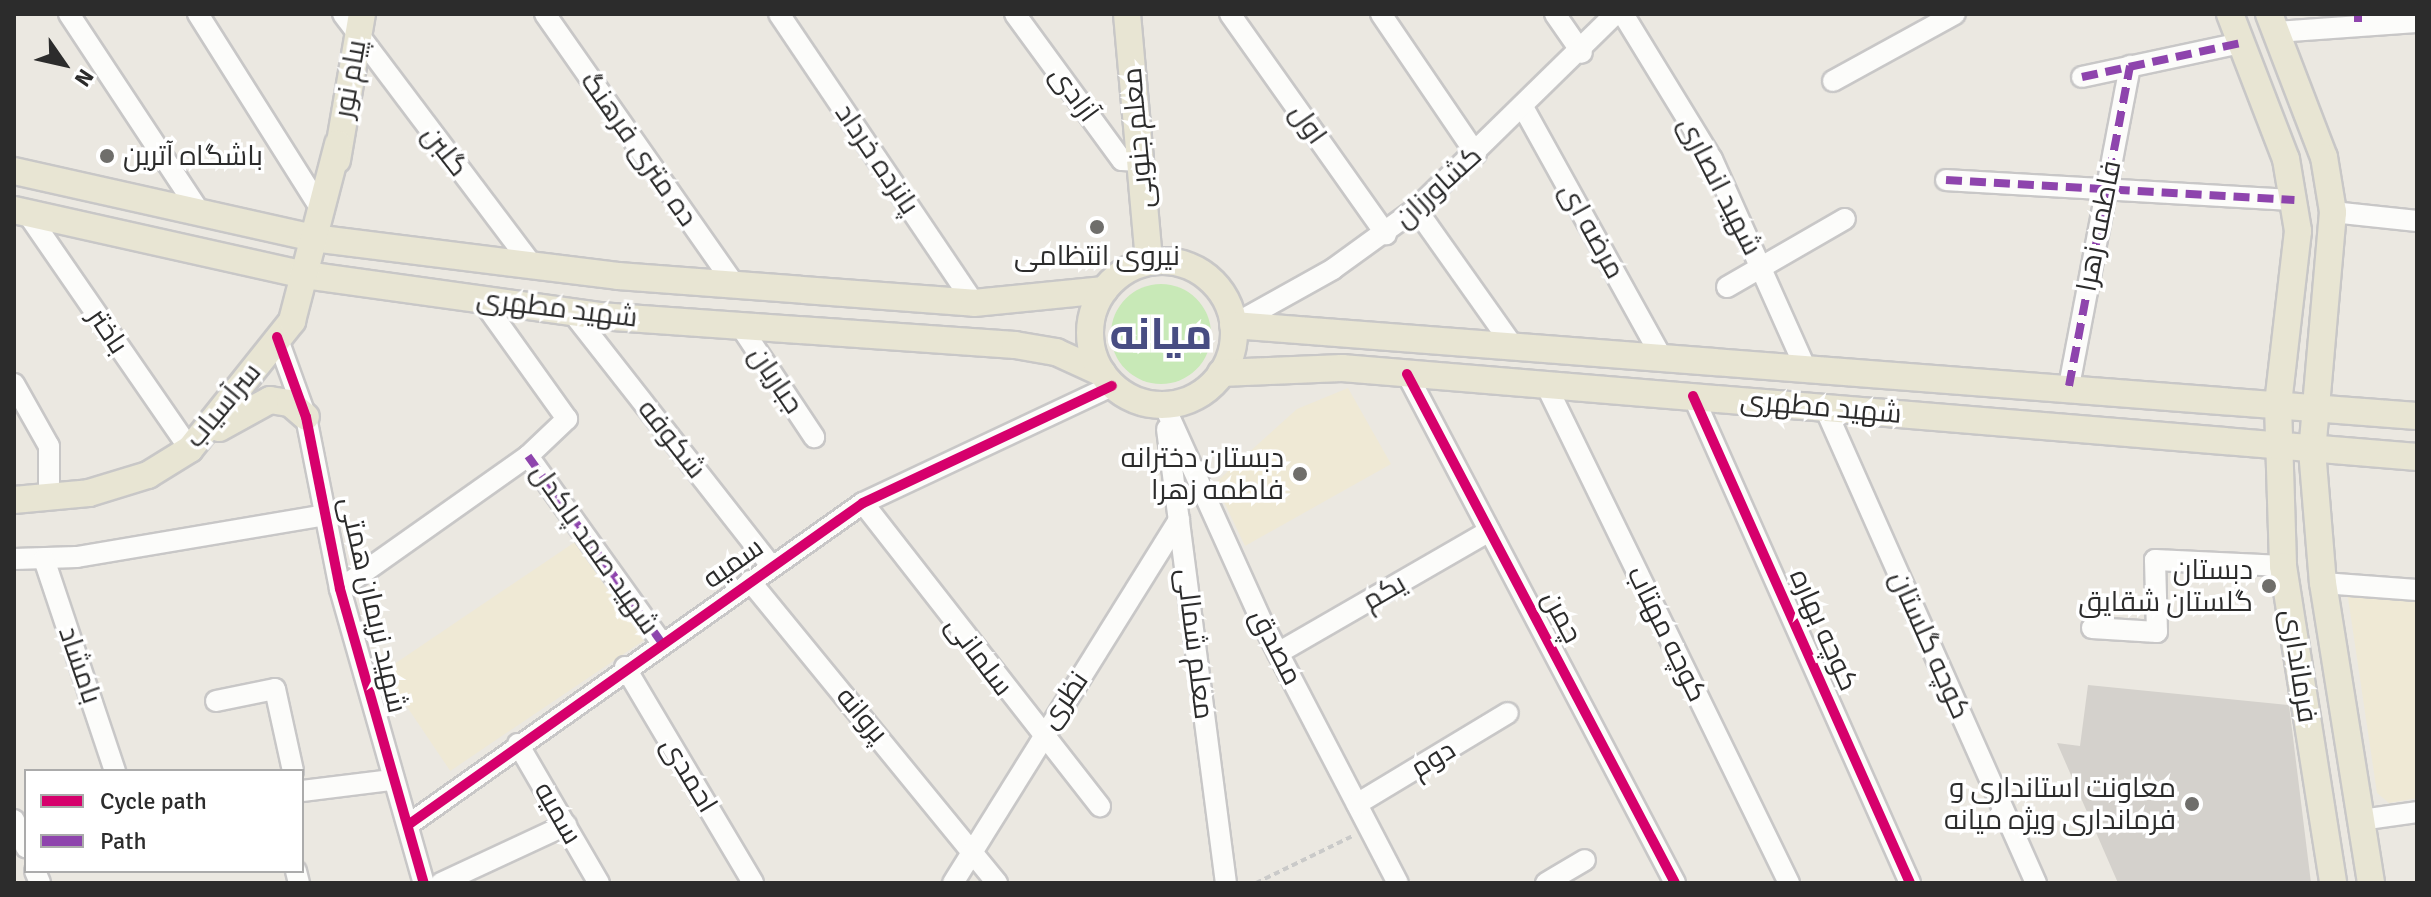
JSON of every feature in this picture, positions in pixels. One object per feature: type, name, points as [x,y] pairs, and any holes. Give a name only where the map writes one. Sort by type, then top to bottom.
[{"type":"main road","name":"معلم جنوبی","points":[[1127,14],[1149,262]]},
{"type":"main road","points":[[2230,14],[2286,159],[2298,231],[2278,405]]},
{"type":"main road","points":[[2241,43],[2272,23],[2324,157],[2333,212],[2314,407],[2417,416]]},
{"type":"main road","name":"پیام نور","points":[[304,276],[316,219],[338,144],[359,25]]},
{"type":"main road","name":"شهید مطهری","points":[[15,170],[201,214],[316,219],[533,266],[974,303],[1104,290]]},
{"type":"main road","name":"شهید مطهری","points":[[21,211],[304,276],[572,312],[1015,345],[1056,352],[1107,380]]},
{"type":"main road","points":[[1149,262],[1172,262],[1204,276],[1227,302],[1233,325],[1221,373],[1196,396],[1164,405],[1107,380],[1089,331],[1104,290],[1149,262]]},
{"type":"main road","name":"سرآسیاب","points":[[14,500],[49,497],[148,475],[190,449],[280,333],[304,276]]},
{"type":"main road","name":"شهید مطهری","points":[[1233,325],[1804,365],[2314,407]]},
{"type":"main road","name":"شهید مطهری","points":[[1221,373],[1407,374],[1824,406],[2312,450]]},
{"type":"main road","points":[[190,449],[270,400],[290,403],[306,417]]},
{"type":"main road","name":"فرمانداری","points":[[2278,405],[2283,566],[2333,883]]},
{"type":"main road","name":"فرمانداری","points":[[2314,407],[2312,450],[2323,583],[2371,883]]},
{"type":"main road","points":[[2312,450],[2417,457]]},
{"type":"main road","points":[[2317,774],[2353,768]]},
{"type":"street","points":[[69,14],[201,214]]},
{"type":"street","points":[[198,14],[316,219]]},
{"type":"street","name":"گلبن","points":[[343,14],[359,25],[533,266]]},
{"type":"street","name":"ده متری فرهنگ","points":[[545,14],[734,284]]},
{"type":"street","name":"پانزده خرداد","points":[[779,14],[974,303]]},
{"type":"street","name":"آزادی","points":[[1015,14],[1122,160],[1140,161]]},
{"type":"street","name":"اول","points":[[1230,14],[1386,234]]},
{"type":"street","points":[[1381,14],[1476,154]]},
{"type":"street","points":[[1555,14],[1582,53]]},
{"type":"street","name":"کشاورزان","points":[[1233,325],[1386,234],[1582,53],[1615,14]]},
{"type":"street","name":"شهید انصاری","points":[[1623,14],[1712,159],[1804,365]]},
{"type":"street","points":[[1833,81],[1955,14]]},
{"type":"street","points":[[2272,23],[2358,18],[2417,22]]},
{"type":"street","points":[[2082,77],[2241,43]]},
{"type":"street","name":"فاطمه زهرا","points":[[2069,386],[2130,66]]},
{"type":"street","name":"مرضه ای","points":[[1523,107],[1661,356]]},
{"type":"street","points":[[1946,180],[2294,200]]},
{"type":"street","points":[[1416,209],[1513,346]]},
{"type":"street","name":"باختر","points":[[21,211],[190,449]]},
{"type":"street","points":[[2333,212],[2417,221]]},
{"type":"street","points":[[1727,287],[1845,219]]},
{"type":"street","name":"شهید صمد پاکدل","points":[[340,589],[563,429],[566,409],[481,299]]},
{"type":"street","name":"شکوفه","points":[[572,312],[771,566]]},
{"type":"street","name":"جباریان","points":[[739,324],[814,437]]},
{"type":"street","name":"شهید نریمان همتی","points":[[280,333],[306,417],[340,589],[392,780],[424,883]]},
{"type":"street","name":"چمن","points":[[1407,374],[1675,883]]},
{"type":"street","name":"سمیه","points":[[408,825],[625,667],[863,503],[1107,380]]},
{"type":"street","points":[[14,384],[49,446],[49,497]]},
{"type":"street","name":"کوچه مهتاب","points":[[1546,385],[1789,883]]},
{"type":"street","name":"کوچه بهاره","points":[[1693,396],[1910,883]]},
{"type":"street","name":"معلم شمالی","points":[[1164,405],[1226,883]]},
{"type":"street","name":"مصدق","points":[[1164,405],[1278,653],[1398,883]]},
{"type":"street","name":"کوچه گلستان","points":[[1824,406],[2036,883]]},
{"type":"street","name":"شهید صمد پاکدل","points":[[528,456],[661,642]]},
{"type":"street","name":"سلمانی","points":[[863,503],[1039,735],[1100,806]]},
{"type":"street","points":[[14,559],[44,559],[326,515]]},
{"type":"street","name":"نظری","points":[[953,883],[1039,735],[1136,596],[1179,520]]},
{"type":"street","name":"یکم","points":[[1278,653],[1489,531]]},
{"type":"street","name":"بامشاد","points":[[44,559],[114,769]]},
{"type":"street","points":[[2092,628],[2157,632],[2155,560],[2283,566]]},
{"type":"street","name":"پروانه","points":[[750,581],[973,848],[997,883]]},
{"type":"street","points":[[2323,583],[2417,590]]},
{"type":"street","name":"احمدی","points":[[625,667],[753,883]]},
{"type":"street","points":[[216,701],[275,689],[293,769]]},
{"type":"street","name":"دوم","points":[[1357,804],[1508,713]]},
{"type":"street","name":"سميه","points":[[518,744],[599,883]]},
{"type":"street","points":[[304,791],[392,780]]},
{"type":"street","points":[[2361,820],[2417,812]]},
{"type":"street","points":[[18,820],[24,840]]},
{"type":"street","points":[[441,883],[566,825]]},
{"type":"street","points":[[1546,883],[1585,860]]},
{"type":"path","points":[[1256,883],[1369,827]]},
{"type":"shaded area","name":"دبستان دخترانه فاطمه زهرا","points":[[1348,388],[1391,464],[1245,546],[1215,483],[1297,409]]},
{"type":"shaded area","points":[[578,540],[645,639],[450,771],[383,671]]},
{"type":"shaded area","points":[[2347,591],[2417,596],[2417,798],[2389,803],[2377,793]]},
{"type":"green space","points":[[1161,284],[1180,288],[1197,298],[1207,315],[1211,334],[1207,353],[1197,370],[1180,380],[1161,384],[1142,380],[1125,370],[1115,353],[1111,334],[1115,315],[1125,298],[1142,288]]},
{"type":"building","name":"معاونت استانداری و فرمانداری ویژه میانه","points":[[2088,685],[2289,705],[2311,883],[2118,883],[2057,743],[2080,746]]},
{"type":"marked path","points":[[2358,14],[2358,22]]},
{"type":"marked path","points":[[2082,77],[2241,43]]},
{"type":"marked path","points":[[2069,386],[2130,66]]},
{"type":"marked path","points":[[1946,180],[2294,200]]},
{"type":"marked path","points":[[528,456],[661,642]]},
{"type":"cycle path","points":[[277,337],[306,417],[340,589],[424,883]]},
{"type":"cycle path","points":[[1407,374],[1675,883]]},
{"type":"cycle path","points":[[408,825],[863,503],[1112,386]]},
{"type":"cycle path","points":[[1693,396],[1910,883]]},
{"type":"place","name":"باشگاه آترین","points":[[107,156]]},
{"type":"place","name":"نیروی انتظامی","points":[[1097,227]]},
{"type":"place","name":"دبستان دخترانه فاطمه زهرا","points":[[1300,474]]},
{"type":"place","name":"دبستان گلستان شقایق","points":[[2269,586]]},
{"type":"place","name":"معاونت استانداری و فرمانداری ویژه میانه","points":[[2192,804]]},
{"type":"district","name":"میانه","points":[[1161,335]]}]
